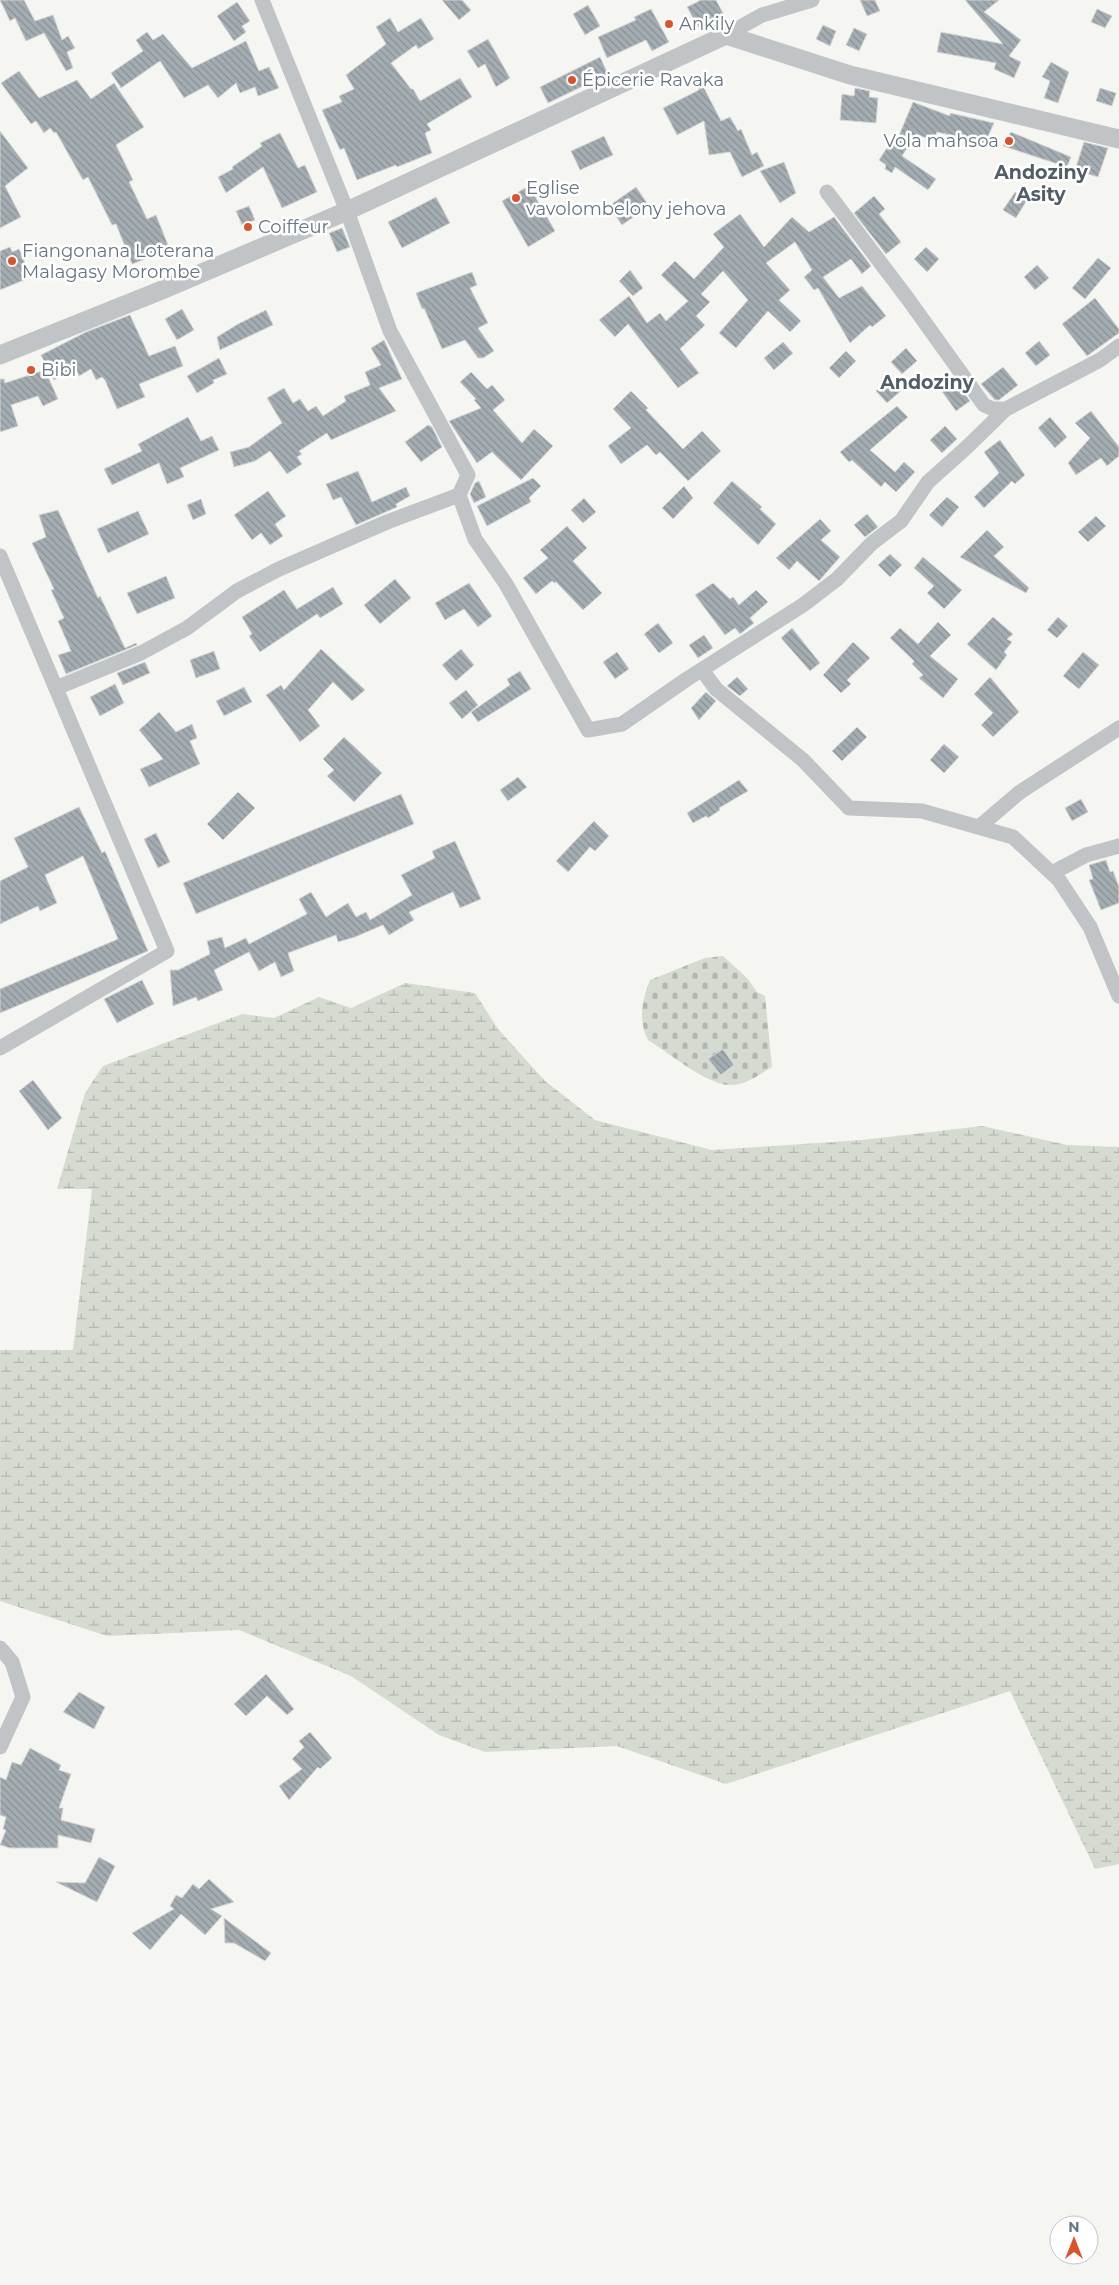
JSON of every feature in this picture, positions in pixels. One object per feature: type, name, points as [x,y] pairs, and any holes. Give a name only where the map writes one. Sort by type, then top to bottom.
[{"type":"street","points":[[262,0],[347,211],[390,331],[468,475],[459,495],[475,539],[506,584],[588,730],[622,724],[803,605],[837,579],[872,543],[902,522],[928,482],[1006,408],[1100,360],[1119,346]]},
{"type":"street","points":[[0,355],[162,290],[347,211],[726,35],[762,15],[812,0]]},
{"type":"street","points":[[726,35],[850,75],[1119,139]]},
{"type":"street","points":[[827,192],[908,298],[984,405],[993,409],[1006,408]]},
{"type":"street","points":[[56,688],[142,652],[187,628],[236,591],[279,569],[387,522],[459,495]]},
{"type":"street","points":[[0,556],[167,951],[0,1048]]},
{"type":"street","points":[[702,670],[716,689],[803,760],[849,808],[922,811],[1013,837],[1059,880],[1090,928],[1119,996]]},
{"type":"street","points":[[979,827],[1020,792],[1119,728]]},
{"type":"street","points":[[1052,873],[1086,855],[1119,846]]},
{"type":"street","points":[[0,1648],[12,1662],[23,1696],[0,1747]]},
{"type":"green space","points":[[723,956],[748,979],[757,992],[765,996],[772,1067],[748,1081],[733,1085],[713,1081],[701,1075],[648,1040],[642,1018],[643,1002],[650,980],[705,958]]},
{"type":"green space","points":[[405,983],[475,993],[498,1029],[545,1081],[595,1120],[712,1150],[862,1140],[982,1126],[1067,1145],[1119,1147],[1119,1864],[1095,1869],[1010,1691],[726,1784],[617,1746],[485,1752],[439,1735],[351,1676],[239,1630],[107,1636],[0,1601],[0,1350],[73,1350],[92,1189],[57,1189],[85,1093],[103,1066],[242,1014],[274,1018],[319,997],[351,1008]]},
{"type":"building","points":[[0,0],[24,0],[35,21],[53,15],[62,40],[68,36],[75,48],[67,52],[73,68],[66,71],[44,33],[26,41],[15,18],[10,21]]},
{"type":"building","points":[[442,0],[462,0],[471,10],[459,20]]},
{"type":"building","points":[[701,0],[716,0],[724,15],[699,29],[687,7]]},
{"type":"building","points":[[860,0],[875,0],[880,11],[867,16]]},
{"type":"building","points":[[965,0],[999,0],[984,12],[1021,40],[1009,56],[1021,62],[1014,78],[994,69],[996,63],[937,52],[941,32],[1003,44]]},
{"type":"building","points":[[237,2],[250,21],[242,26],[246,32],[234,41],[217,16]]},
{"type":"building","points":[[588,5],[600,26],[585,35],[573,14]]},
{"type":"building","points":[[651,9],[669,42],[652,51],[646,40],[607,58],[598,37],[636,20],[634,17]]},
{"type":"building","points":[[1097,9],[1112,16],[1105,28],[1091,22]]},
{"type":"building","points":[[390,18],[398,32],[421,18],[434,39],[418,49],[416,45],[391,63],[411,89],[413,89],[420,101],[460,78],[472,97],[427,124],[431,130],[425,133],[432,153],[357,180],[344,148],[340,150],[322,110],[342,102],[339,96],[354,89],[346,75],[386,44],[376,27]]},
{"type":"building","points":[[823,25],[836,31],[830,46],[816,39]]},
{"type":"building","points":[[854,28],[867,34],[859,51],[846,45]]},
{"type":"building","points":[[147,32],[153,40],[163,34],[192,68],[246,41],[259,71],[269,67],[279,88],[258,96],[255,87],[240,93],[236,83],[218,98],[208,85],[184,98],[160,61],[121,88],[111,73],[143,51],[136,40]]},
{"type":"building","points":[[488,39],[510,78],[496,87],[485,64],[478,68],[467,51]]},
{"type":"building","points":[[600,57],[608,74],[548,103],[540,87]]},
{"type":"building","points":[[1051,62],[1069,72],[1058,103],[1044,98],[1050,81],[1042,77]]},
{"type":"building","points":[[19,71],[39,98],[77,80],[91,99],[114,83],[144,127],[116,145],[133,180],[129,182],[147,219],[156,215],[170,250],[132,264],[116,224],[112,225],[88,177],[83,180],[56,132],[54,133],[50,128],[44,133],[36,121],[31,124],[1,83]]},
{"type":"building","points":[[700,80],[721,121],[730,117],[738,131],[741,129],[752,155],[757,152],[764,166],[742,177],[730,152],[709,155],[704,121],[677,135],[663,108],[699,90],[698,81]]},
{"type":"building","points":[[855,88],[870,91],[869,97],[878,98],[876,123],[840,120],[842,94],[854,96]]},
{"type":"building","points":[[1100,88],[1116,93],[1112,106],[1096,101]]},
{"type":"building","points":[[913,102],[950,116],[950,113],[994,123],[985,143],[937,132],[933,141],[916,134],[902,156],[936,179],[928,190],[895,167],[892,173],[885,169],[886,165],[879,160],[890,143],[895,145]]},
{"type":"building","points":[[0,131],[28,168],[5,186],[21,217],[0,228]]},
{"type":"building","points":[[1011,132],[1071,157],[1067,167],[1003,146]]},
{"type":"building","points":[[280,133],[298,168],[305,165],[317,192],[282,208],[263,167],[226,193],[218,177],[233,169],[232,167],[262,146],[260,143]]},
{"type":"building","points":[[604,136],[613,155],[580,170],[571,151]]},
{"type":"building","points":[[1084,142],[1108,148],[1098,177],[1075,170]]},
{"type":"building","points":[[784,162],[796,193],[780,203],[760,171]]},
{"type":"building","points":[[529,186],[555,231],[528,247],[502,201]]},
{"type":"building","points":[[636,187],[649,206],[622,225],[609,206]]},
{"type":"building","points":[[1015,192],[1027,200],[1016,218],[1003,210]]},
{"type":"building","points":[[874,196],[885,209],[879,214],[901,242],[886,254],[854,213]]},
{"type":"building","points":[[436,197],[450,223],[402,248],[388,222]]},
{"type":"building","points":[[249,206],[255,220],[242,225],[236,211]]},
{"type":"building","points":[[740,214],[764,247],[792,217],[809,232],[834,217],[871,266],[862,274],[851,259],[823,277],[839,298],[862,286],[886,316],[872,327],[870,325],[850,343],[818,288],[814,290],[804,277],[812,270],[795,242],[766,263],[790,290],[779,300],[801,321],[790,332],[768,311],[736,348],[719,333],[748,300],[723,271],[701,294],[710,302],[696,316],[705,325],[680,349],[699,373],[678,388],[628,324],[615,337],[599,320],[629,296],[647,323],[660,313],[666,321],[688,301],[661,275],[675,261],[694,279],[724,247],[713,234]]},
{"type":"building","points":[[342,228],[350,247],[337,252],[329,233]]},
{"type":"building","name":"Fiangonana Loterana Malagasy Morombe","points":[[10,247],[12,252],[19,249],[28,270],[21,273],[24,280],[0,290],[0,251]]},
{"type":"building","points":[[926,247],[939,259],[927,272],[914,259]]},
{"type":"building","points":[[1098,258],[1111,268],[1085,299],[1072,288]]},
{"type":"building","points":[[1037,265],[1049,278],[1035,290],[1024,277]]},
{"type":"building","points":[[630,270],[643,288],[633,296],[619,281]]},
{"type":"building","points":[[472,272],[477,285],[470,288],[488,323],[478,328],[494,351],[483,358],[478,358],[465,340],[442,349],[416,293]]},
{"type":"building","points":[[1095,298],[1119,329],[1119,333],[1087,356],[1062,324]]},
{"type":"building","points":[[182,309],[194,330],[177,340],[165,319]]},
{"type":"building","points":[[266,310],[273,325],[220,350],[217,337]]},
{"type":"building","points":[[130,315],[149,356],[175,346],[183,366],[139,384],[145,397],[117,409],[105,380],[102,377],[96,380],[91,369],[79,376],[76,369],[54,380],[41,355],[86,332]]},
{"type":"building","points":[[384,340],[402,379],[379,388],[396,411],[331,440],[327,433],[299,451],[302,454],[297,457],[302,464],[287,474],[270,451],[255,461],[234,467],[230,452],[249,447],[282,423],[267,398],[284,388],[293,403],[300,399],[308,411],[316,406],[323,416],[346,401],[344,396],[370,385],[365,372],[381,365],[371,348]]},
{"type":"building","points":[[1039,341],[1050,355],[1036,366],[1025,353]]},
{"type":"building","points":[[783,342],[793,353],[774,370],[764,358]]},
{"type":"building","points":[[906,348],[917,361],[902,374],[891,362]]},
{"type":"building","points":[[846,351],[856,361],[839,378],[829,368]]},
{"type":"building","points":[[219,358],[227,374],[213,380],[214,383],[197,393],[187,376]]},
{"type":"building","points":[[1003,367],[1018,385],[999,400],[995,400],[981,384]]},
{"type":"building","points":[[45,370],[58,399],[43,406],[38,396],[11,405],[18,426],[0,432],[0,379],[4,379],[5,383]]},
{"type":"building","points":[[471,372],[487,389],[492,385],[505,400],[493,410],[522,443],[534,429],[553,446],[521,480],[492,452],[477,463],[449,421],[481,408],[474,400],[476,399],[460,382]]},
{"type":"building","points":[[891,377],[903,389],[887,403],[876,391]]},
{"type":"building","points":[[954,380],[970,401],[956,411],[941,390]]},
{"type":"building","points":[[631,391],[648,408],[646,410],[683,449],[702,431],[721,451],[688,481],[660,452],[656,455],[647,445],[621,464],[608,446],[631,428],[613,409]]},
{"type":"building","points":[[897,406],[908,417],[870,450],[895,472],[904,462],[915,472],[896,492],[885,482],[881,487],[852,460],[849,462],[840,452]]},
{"type":"building","points":[[1091,411],[1119,447],[1119,456],[1107,466],[1101,458],[1076,475],[1068,463],[1090,438],[1075,423]]},
{"type":"building","points":[[188,417],[201,441],[212,436],[219,450],[180,468],[184,477],[167,484],[159,463],[112,485],[104,469],[142,451],[138,444]]},
{"type":"building","points":[[1050,417],[1067,437],[1055,448],[1038,428]]},
{"type":"building","points":[[428,425],[432,427],[442,447],[421,462],[405,442]]},
{"type":"building","points":[[945,426],[957,439],[942,453],[930,440]]},
{"type":"building","points":[[1000,440],[1025,475],[1015,484],[1012,481],[984,508],[974,497],[999,473],[984,452]]},
{"type":"building","points":[[358,471],[372,502],[406,487],[410,496],[396,504],[397,507],[356,525],[341,497],[333,500],[326,484]]},
{"type":"building","points":[[533,478],[541,486],[529,498],[531,502],[487,526],[477,506]]},
{"type":"building","points":[[479,481],[486,497],[474,503],[470,494],[475,483]]},
{"type":"building","points":[[732,481],[762,507],[760,509],[776,524],[758,545],[713,503]]},
{"type":"building","points":[[684,486],[693,498],[673,519],[662,508]]},
{"type":"building","points":[[268,491],[286,516],[275,524],[283,536],[270,545],[261,533],[252,540],[234,515]]},
{"type":"building","points":[[947,497],[959,507],[942,527],[929,515]]},
{"type":"building","points":[[584,498],[596,512],[583,523],[571,510]]},
{"type":"building","points":[[201,499],[206,514],[193,520],[187,505]]},
{"type":"building","points":[[58,510],[98,598],[100,596],[125,648],[136,643],[137,645],[66,674],[58,655],[71,651],[58,621],[64,618],[51,590],[54,589],[32,543],[46,537],[39,515]]},
{"type":"building","points":[[138,511],[149,534],[108,553],[97,529]]},
{"type":"building","points":[[867,514],[878,527],[865,537],[854,525]]},
{"type":"building","points":[[1096,516],[1106,526],[1088,542],[1078,532]]},
{"type":"building","points":[[820,519],[831,531],[821,540],[840,557],[819,581],[797,561],[789,570],[776,558]]},
{"type":"building","points":[[567,526],[587,548],[573,561],[602,593],[583,610],[556,582],[552,581],[536,594],[523,578],[548,558],[540,550]]},
{"type":"building","points":[[987,530],[1004,547],[994,556],[1029,588],[1026,593],[960,557]]},
{"type":"building","points":[[890,554],[902,565],[890,577],[878,565]]},
{"type":"building","points":[[923,557],[962,590],[944,609],[927,593],[934,586],[914,568]]},
{"type":"building","points":[[166,576],[175,598],[137,614],[127,593]]},
{"type":"building","points":[[395,579],[411,598],[380,624],[364,605]]},
{"type":"building","points":[[469,583],[492,616],[478,627],[464,609],[445,620],[435,603]]},
{"type":"building","points":[[713,583],[730,599],[733,597],[739,605],[756,590],[768,602],[750,618],[754,623],[740,634],[735,628],[725,635],[695,595]]},
{"type":"building","points":[[333,587],[343,604],[320,618],[317,614],[260,652],[249,636],[252,634],[242,617],[284,590],[297,609]]},
{"type":"building","points":[[993,617],[1013,634],[1007,639],[1012,642],[1004,652],[1007,655],[996,670],[967,644]]},
{"type":"building","points":[[1058,617],[1068,626],[1057,638],[1047,630]]},
{"type":"building","points":[[938,622],[951,635],[930,656],[958,679],[943,698],[919,678],[923,675],[912,664],[914,661],[890,638],[900,628],[918,644]]},
{"type":"building","points":[[658,623],[673,643],[659,653],[644,634]]},
{"type":"building","points":[[792,628],[820,663],[810,671],[781,638]]},
{"type":"building","points":[[704,635],[713,648],[698,658],[689,645]]},
{"type":"building","points":[[853,642],[870,658],[847,680],[851,684],[841,693],[823,675]]},
{"type":"building","points":[[321,649],[365,690],[352,701],[333,682],[308,710],[320,726],[300,742],[266,695],[281,685],[284,690]]},
{"type":"building","points":[[461,649],[474,665],[456,681],[442,665]]},
{"type":"building","points":[[214,651],[220,669],[196,678],[190,660]]},
{"type":"building","points":[[617,652],[629,669],[615,679],[603,662]]},
{"type":"building","points":[[1083,652],[1099,665],[1079,689],[1063,676]]},
{"type":"building","points":[[145,662],[150,673],[123,685],[117,673]]},
{"type":"building","points":[[520,671],[531,689],[478,722],[471,712],[510,685],[507,679]]},
{"type":"building","points":[[737,677],[748,689],[740,696],[727,686]]},
{"type":"building","points":[[990,677],[1019,712],[993,737],[981,725],[993,713],[974,694]]},
{"type":"building","points":[[115,684],[124,703],[100,716],[90,697]]},
{"type":"building","points":[[244,687],[252,702],[224,716],[216,701]]},
{"type":"building","points":[[466,690],[478,705],[462,719],[449,703]]},
{"type":"building","points":[[706,692],[716,701],[699,720],[691,708]]},
{"type":"building","points":[[159,712],[176,732],[192,724],[197,738],[190,741],[200,764],[149,787],[140,769],[163,759],[139,730]]},
{"type":"building","points":[[857,727],[867,737],[842,761],[832,751]]},
{"type":"building","points":[[344,737],[382,773],[354,802],[327,776],[334,770],[323,759]]},
{"type":"building","points":[[944,744],[959,757],[944,773],[930,760]]},
{"type":"building","points":[[518,777],[527,787],[508,801],[500,790]]},
{"type":"building","points":[[739,780],[748,791],[719,808],[720,810],[708,818],[706,816],[693,823],[687,813]]},
{"type":"building","points":[[238,792],[255,808],[223,840],[207,824]]},
{"type":"building","points":[[401,794],[414,824],[196,914],[183,883]]},
{"type":"building","points":[[1081,799],[1088,812],[1072,821],[1065,808]]},
{"type":"building","points":[[79,807],[102,853],[105,851],[148,951],[0,1013],[0,989],[118,939],[83,856],[45,875],[57,903],[40,911],[38,906],[0,924],[0,881],[28,867],[14,838]]},
{"type":"building","points":[[594,821],[609,836],[595,851],[590,847],[568,872],[556,861]]},
{"type":"building","points":[[156,833],[170,862],[158,868],[144,839]]},
{"type":"building","points":[[455,841],[481,899],[460,908],[453,892],[409,912],[414,920],[389,935],[383,925],[338,942],[336,935],[288,953],[294,971],[281,977],[275,962],[259,971],[249,952],[214,970],[223,990],[198,1001],[196,997],[173,1006],[170,970],[178,970],[210,954],[207,941],[222,937],[225,948],[246,938],[249,944],[307,914],[299,899],[311,892],[326,917],[348,903],[356,917],[366,912],[370,920],[412,895],[401,875],[435,858],[432,851]]},
{"type":"building","points":[[1106,860],[1110,872],[1113,871],[1119,887],[1119,903],[1101,910],[1089,880],[1093,879],[1089,865]]},
{"type":"building","points":[[142,980],[154,1004],[117,1023],[104,999]]},
{"type":"building","points":[[723,1049],[734,1065],[721,1075],[708,1059]]},
{"type":"building","points":[[33,1080],[62,1118],[48,1130],[19,1091]]},
{"type":"building","points":[[266,1674],[294,1709],[287,1715],[267,1696],[246,1716],[234,1704]]},
{"type":"building","points":[[79,1692],[105,1707],[94,1729],[63,1712]]},
{"type":"building","points":[[310,1732],[332,1758],[320,1769],[318,1767],[289,1800],[279,1786],[302,1769],[292,1759],[304,1747],[299,1741]]},
{"type":"building","points":[[30,1748],[61,1765],[59,1770],[71,1774],[59,1808],[63,1808],[61,1820],[95,1829],[91,1843],[58,1835],[58,1848],[10,1848],[0,1845],[6,1830],[3,1829],[6,1817],[0,1815],[0,1777],[6,1780],[12,1762],[21,1765]]},
{"type":"building","points":[[99,1857],[115,1866],[97,1902],[56,1882],[85,1883]]},
{"type":"building","points":[[209,1879],[234,1902],[211,1909],[222,1916],[205,1935],[181,1914],[150,1950],[132,1933],[174,1909],[170,1906],[176,1895],[182,1898],[193,1884],[199,1889]]},
{"type":"building","points":[[224,1918],[271,1953],[265,1961],[234,1943],[225,1943]]},
{"type":"place","name":"Ankily","points":[[669,24]]},
{"type":"place","name":"Épicerie Ravaka","points":[[572,80]]},
{"type":"place","name":"Vola mahsoa","points":[[1009,141]]},
{"type":"place","name":"Eglise vavolombelony jehova","points":[[516,198]]},
{"type":"place","name":"Coiffeur","points":[[248,227]]},
{"type":"place","name":"Fiangonana Loterana Malagasy Morombe","points":[[12,261]]},
{"type":"place","name":"Bibi","points":[[31,370]]},
{"type":"district","name":"Andoziny Asity","points":[[1041,183]]},
{"type":"district","name":"Andoziny","points":[[927,382]]}]
